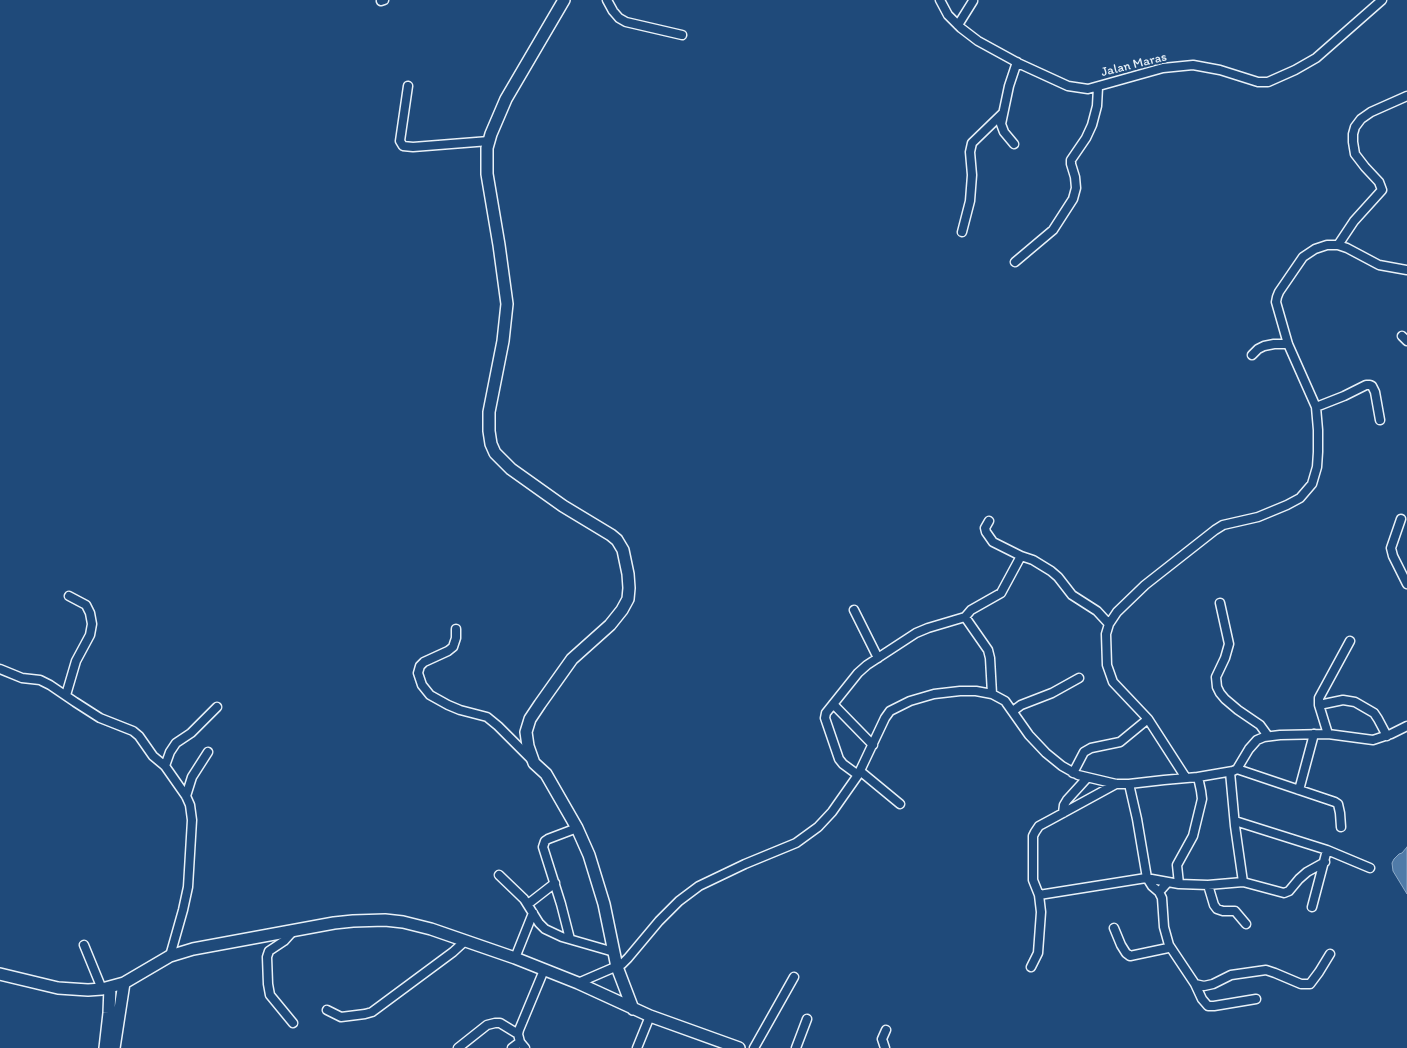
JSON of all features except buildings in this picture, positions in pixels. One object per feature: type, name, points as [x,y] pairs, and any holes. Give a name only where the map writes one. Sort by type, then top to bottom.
[{"type":"street","points":[[534,763],[528,746],[526,732],[530,719],[572,659],[610,625],[622,610],[628,599],[629,588],[623,550],[617,540],[563,506],[511,470],[500,459],[491,444],[489,431],[489,412],[503,341],[507,304],[487,174],[486,162],[489,141],[506,99],[564,0]]},
{"type":"street","points":[[607,0],[619,18],[626,22],[682,35]]},
{"type":"street","name":"Jalan Maras","points":[[940,0],[948,15],[978,41],[1017,62],[1068,86],[1088,89],[1163,68],[1193,65],[1220,70],[1258,82],[1268,82],[1296,70],[1316,58],[1382,0]]},
{"type":"street","points":[[958,25],[973,1]]},
{"type":"street","points":[[1014,144],[1002,128],[1001,124],[1009,86],[1017,62]]},
{"type":"street","points":[[408,86],[400,141],[403,146],[412,147],[489,141]]},
{"type":"street","points":[[1015,262],[1053,230],[1073,199],[1076,188],[1071,160],[1086,138],[1092,125],[1097,106],[1098,87]]},
{"type":"street","points":[[1338,245],[1354,221],[1382,190],[1379,182],[1355,154],[1353,134],[1355,127],[1361,119],[1371,112],[1407,96]]},
{"type":"street","points":[[962,232],[967,218],[970,201],[972,175],[970,152],[972,143],[1003,113]]},
{"type":"street","points":[[1186,778],[1148,719],[1113,682],[1107,664],[1106,644],[1109,624],[1117,612],[1145,585],[1215,530],[1223,525],[1258,517],[1300,498],[1312,484],[1317,467],[1318,430],[1316,407],[1288,344],[1276,304],[1277,297],[1303,257],[1315,249],[1327,245],[1338,245],[1347,248],[1379,265],[1407,270]]},
{"type":"street","points":[[1252,355],[1264,346],[1288,344]]},
{"type":"street","points":[[1316,407],[1344,396],[1366,385],[1370,385],[1375,392],[1380,420]]},
{"type":"street","points":[[1401,519],[1391,548],[1393,556],[1407,586]]},
{"type":"street","points":[[989,521],[985,528],[993,542],[1021,556],[1034,560],[1051,571],[1058,577],[1072,595],[1096,611],[1109,624]]},
{"type":"street","points":[[900,804],[859,773],[843,764],[839,759],[825,718],[826,713],[862,668],[916,633],[966,617],[971,610],[1001,593],[1021,556]]},
{"type":"street","points":[[66,695],[76,661],[90,636],[92,624],[90,613],[86,605],[69,596]]},
{"type":"street","points":[[1220,603],[1230,644],[1216,677],[1217,687],[1220,694],[1225,699],[1260,725],[1268,736]]},
{"type":"street","points":[[854,610],[878,658]]},
{"type":"street","points":[[966,617],[988,650],[990,658],[992,694]]},
{"type":"street","points":[[456,629],[456,638],[453,647],[448,651],[424,662],[420,666],[418,673],[422,685],[430,695],[448,705],[460,710],[487,717],[546,774],[577,828],[589,855],[604,904],[617,967],[633,1009]]},
{"type":"street","points":[[1328,734],[1319,705],[1319,698],[1350,641]]},
{"type":"street","points":[[0,669],[22,678],[40,680],[50,684],[74,702],[100,718],[133,731],[139,736],[152,756],[165,766],[186,796],[190,805],[192,820],[188,887],[170,956]]},
{"type":"street","points":[[1013,711],[1021,705],[1052,692],[1079,678]]},
{"type":"street","points":[[578,984],[617,967],[628,958],[659,921],[679,901],[699,886],[745,864],[796,843],[818,827],[832,812],[859,773],[885,718],[890,711],[910,701],[934,694],[976,691],[992,694],[1005,701],[1029,735],[1046,753],[1073,773],[1087,778],[1116,784],[1129,784],[1198,777],[1233,770],[1335,802],[1338,804],[1341,827]]},
{"type":"street","points":[[1319,705],[1343,700],[1355,702],[1374,712],[1387,736]]},
{"type":"street","points":[[833,704],[873,745]]},
{"type":"street","points":[[165,766],[170,752],[176,743],[191,733],[217,707]]},
{"type":"street","points":[[1073,773],[1084,752],[1091,748],[1120,742],[1148,719]]},
{"type":"street","points":[[1242,882],[1235,821],[1233,770],[1257,740],[1268,736],[1328,734],[1373,740],[1387,736],[1407,726]]},
{"type":"street","points":[[1299,790],[1314,734]]},
{"type":"street","points":[[186,796],[192,777],[208,752]]},
{"type":"street","points":[[1179,884],[1177,865],[1192,836],[1202,799],[1198,777]]},
{"type":"street","points":[[1063,813],[1064,805],[1067,800],[1087,778]]},
{"type":"street","points":[[1031,967],[1038,952],[1041,912],[1039,895],[1032,880],[1034,836],[1039,826],[1116,784]]},
{"type":"street","points":[[1129,784],[1137,819],[1147,878],[1162,898],[1164,926],[1169,945],[1196,984],[1202,1000],[1208,1006],[1256,999]]},
{"type":"street","points":[[1235,821],[1327,850],[1370,868]]},
{"type":"street","points":[[570,939],[543,844],[548,839],[577,828]]},
{"type":"street","points":[[1312,907],[1327,850]]},
{"type":"street","points":[[1039,895],[1147,878],[1179,884],[1208,885],[1242,882],[1284,893],[1289,891],[1307,872],[1324,862]]},
{"type":"street","points":[[499,875],[528,904],[539,923],[545,929],[554,934],[614,952]]},
{"type":"street","points":[[1159,892],[1167,882]]},
{"type":"street","points":[[528,904],[555,884]]},
{"type":"street","points":[[1208,885],[1214,905],[1217,909],[1223,911],[1235,911],[1246,924]]},
{"type":"street","points":[[515,958],[533,913]]},
{"type":"street","points":[[0,974],[58,988],[88,990],[106,988],[124,983],[170,956],[193,949],[353,921],[385,920],[403,922],[431,929],[515,958],[718,1045],[739,1048]]},
{"type":"street","points":[[1114,928],[1121,945],[1130,956],[1166,949],[1169,945]]},
{"type":"street","points":[[293,931],[284,941],[270,951],[267,958],[270,995],[293,1022]]},
{"type":"street","points":[[327,1010],[341,1017],[372,1012],[453,952],[465,941]]},
{"type":"street","points":[[84,946],[106,988],[109,1013],[105,1048]]},
{"type":"street","points":[[1196,984],[1204,986],[1213,984],[1231,975],[1266,970],[1301,984],[1308,984],[1312,982],[1330,954]]},
{"type":"street","points":[[512,1048],[521,1041],[544,970]]},
{"type":"street","points":[[754,1048],[794,977]]},
{"type":"street","points":[[114,1048],[124,983]]},
{"type":"street","points":[[637,1048],[650,1016]]},
{"type":"street","points":[[796,1048],[807,1020]]},
{"type":"street","points":[[458,1048],[487,1025],[495,1023],[500,1023],[521,1041]]},
{"type":"street","points":[[885,1048],[882,1039],[886,1030]]},
{"type":"water","points":[[1407,847],[1407,894],[1393,871],[1392,863],[1394,859]]}]
